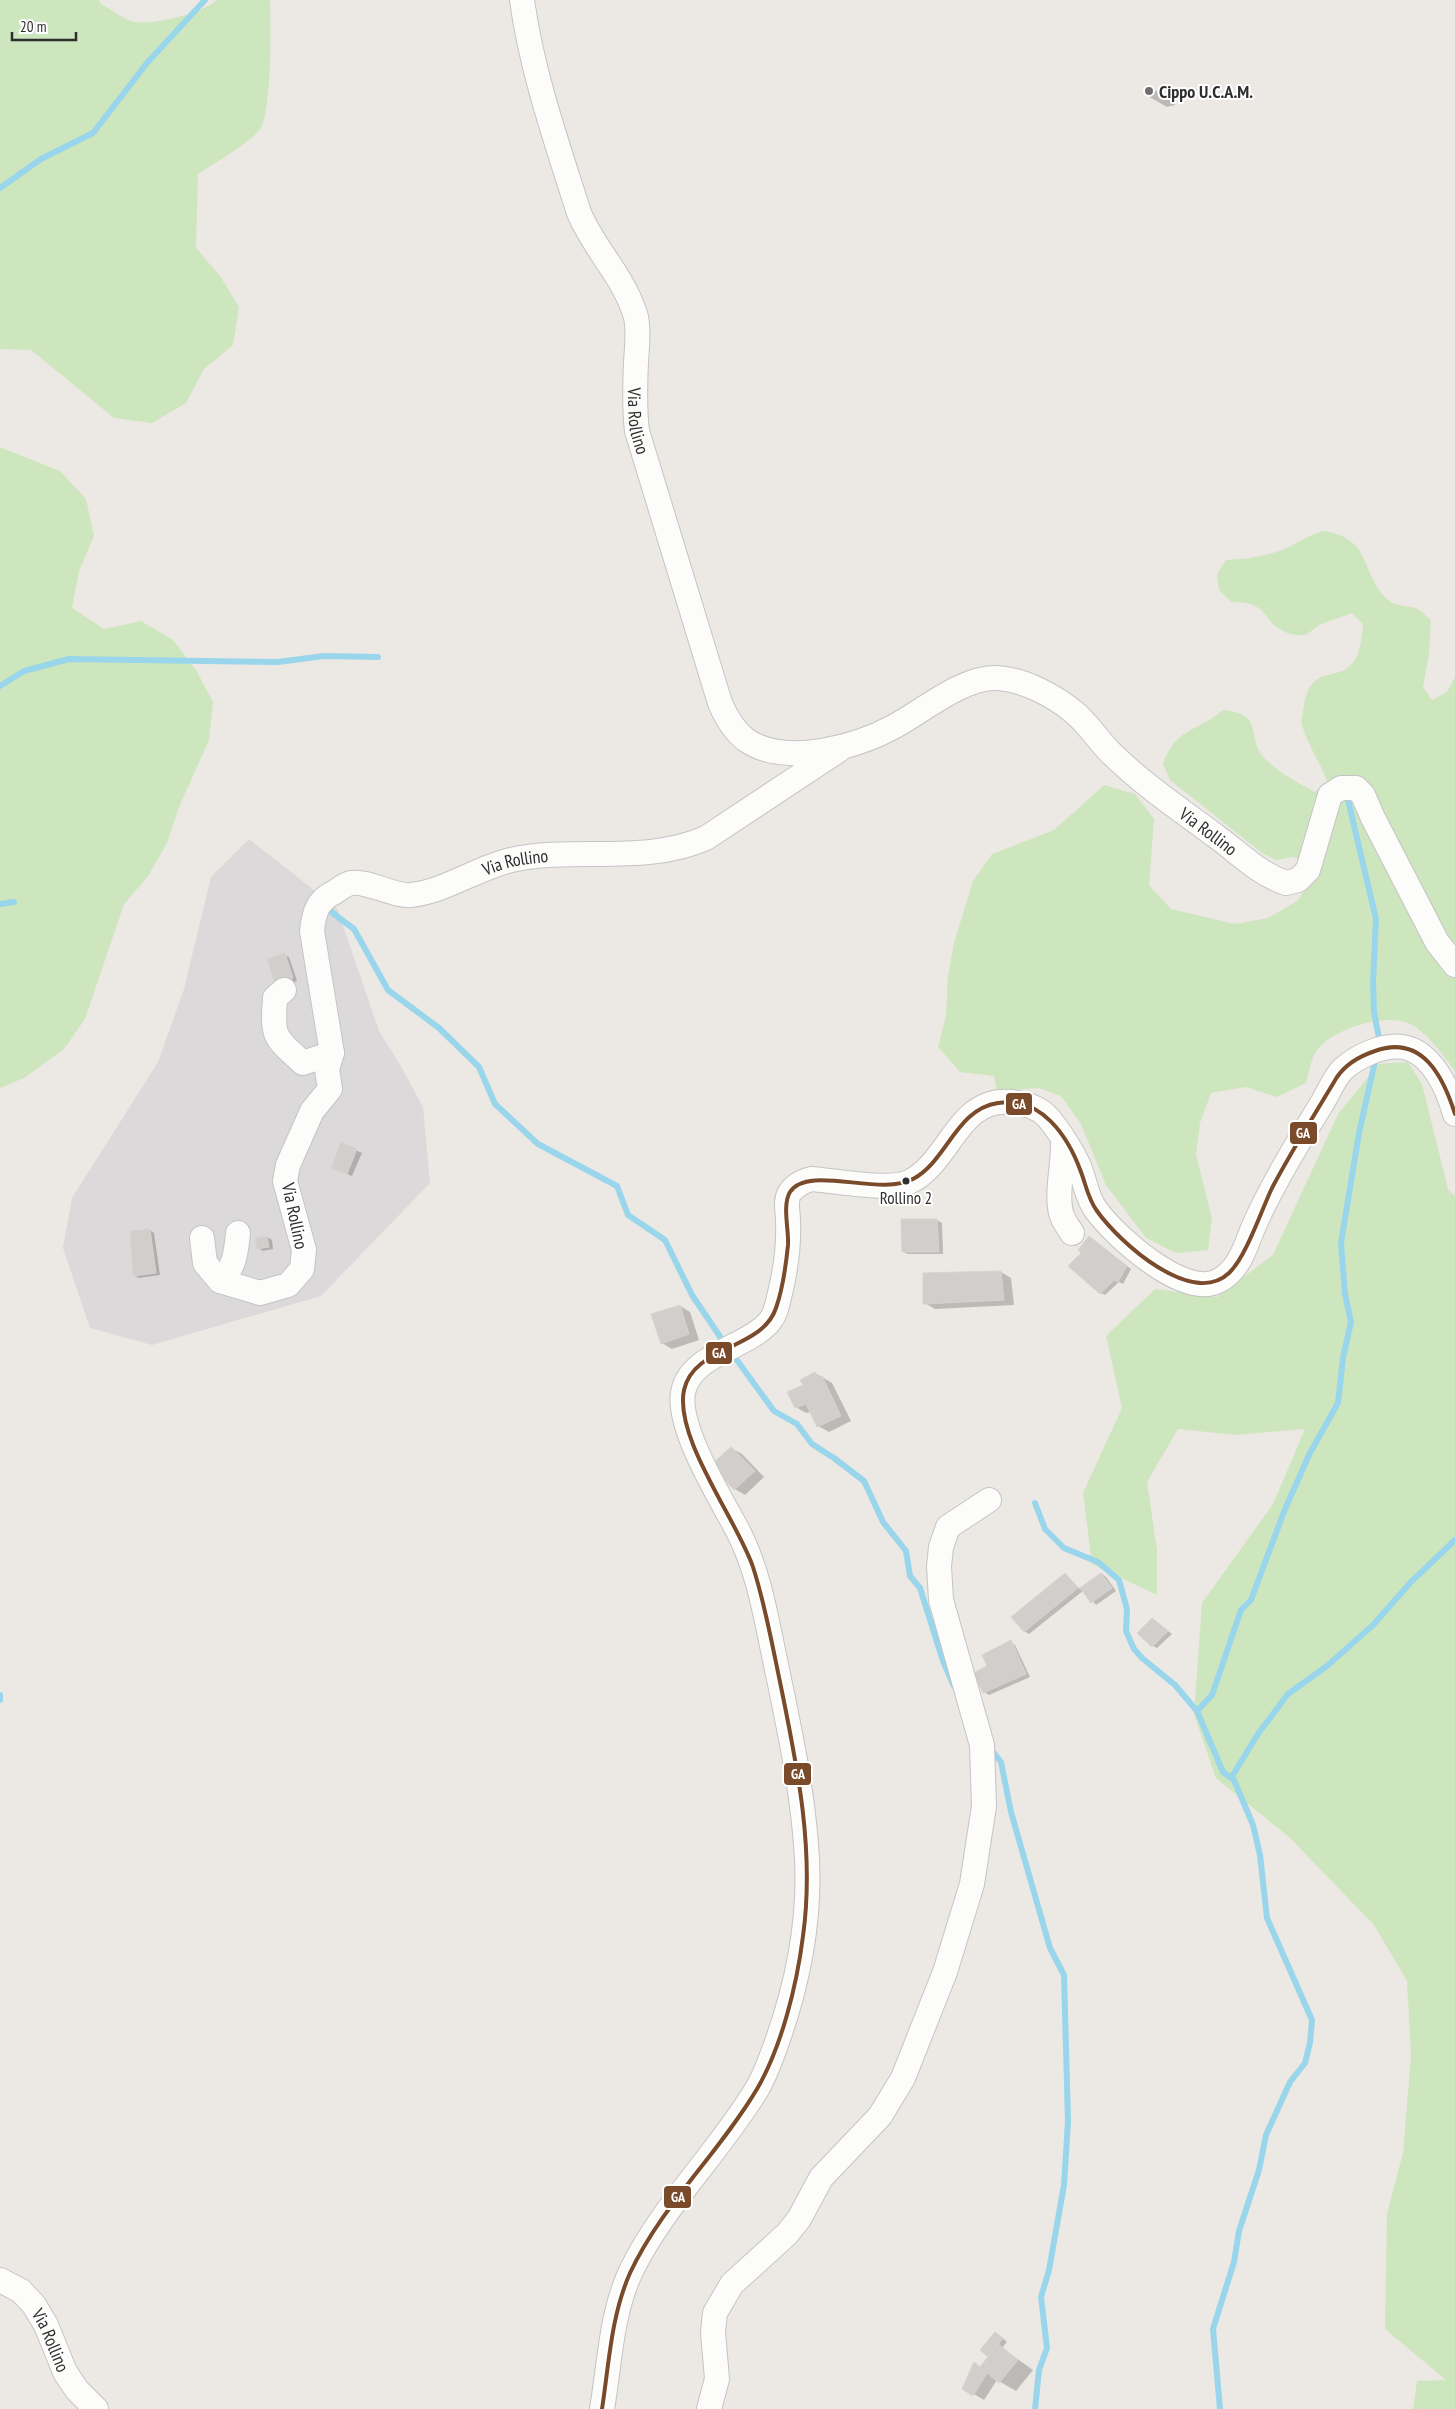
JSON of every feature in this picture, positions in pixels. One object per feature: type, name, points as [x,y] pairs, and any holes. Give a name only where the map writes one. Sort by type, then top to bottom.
[{"type":"street","name":"Via Rollino","points":[[522,0],[527,32],[545,103],[579,213],[586,228],[628,297],[636,318],[638,342],[635,411],[637,431],[720,703],[727,720],[746,740],[774,751],[820,750],[846,746]]},
{"type":"street","name":"Via Rollino","points":[[220,1281],[260,1293],[288,1285],[302,1269],[304,1250],[285,1181],[288,1166],[312,1111],[330,1089],[327,1070],[332,1053],[312,931],[314,913],[324,897],[352,883],[409,895],[431,890],[510,860],[540,856],[661,852],[685,847],[706,838],[846,746],[893,727],[952,692],[980,680],[996,678],[1028,685],[1050,696],[1075,713],[1111,753],[1175,806],[1259,870],[1286,884],[1298,880],[1308,870],[1330,795],[1341,788],[1356,788],[1366,800],[1373,818],[1437,942],[1455,965]]},
{"type":"street","points":[[284,990],[275,998],[273,1022],[278,1041],[303,1062],[332,1053]]},
{"type":"street","points":[[602,2409],[616,2317],[622,2292],[633,2268],[663,2218],[758,2087],[789,2004],[802,1949],[806,1917],[807,1846],[802,1799],[758,1577],[750,1556],[702,1464],[683,1414],[682,1398],[684,1385],[691,1375],[712,1357],[750,1336],[771,1320],[777,1308],[785,1269],[788,1221],[787,1203],[790,1194],[804,1181],[812,1179],[888,1186],[909,1182],[928,1167],[968,1118],[980,1107],[991,1103],[1021,1103],[1044,1113],[1077,1162],[1086,1191],[1095,1209],[1107,1223],[1126,1241],[1164,1271],[1183,1281],[1201,1286],[1217,1282],[1230,1273],[1238,1262],[1256,1220],[1306,1129],[1342,1071],[1354,1061],[1368,1053],[1397,1046],[1420,1054],[1432,1067],[1450,1097],[1455,1114]]},
{"type":"street","points":[[1063,1140],[1063,1171],[1058,1197],[1062,1217],[1072,1233]]},
{"type":"street","points":[[202,1238],[205,1263],[220,1281],[231,1271],[236,1253],[238,1232]]},
{"type":"street","points":[[709,2409],[717,2379],[713,2332],[715,2314],[732,2284],[787,2234],[799,2219],[821,2178],[880,2116],[903,2078],[945,1972],[972,1884],[984,1806],[982,1746],[942,1600],[939,1566],[941,1547],[948,1527],[989,1500]]},
{"type":"street","name":"Via Rollino","points":[[0,2280],[21,2291],[34,2305],[46,2325],[65,2372],[77,2390],[96,2409]]},
{"type":"shaded area","points":[[249,839],[337,908],[379,1031],[423,1107],[430,1183],[321,1296],[152,1345],[90,1328],[63,1248],[72,1198],[158,1062],[184,989],[211,877]]},
{"type":"green space","points":[[0,0],[99,0],[101,4],[126,19],[135,22],[154,22],[190,13],[217,0],[270,0],[269,87],[264,120],[255,135],[198,174],[196,248],[220,276],[239,307],[233,345],[204,369],[186,403],[152,423],[114,418],[31,350],[0,349]]},
{"type":"green space","points":[[0,447],[60,471],[86,499],[94,536],[79,571],[72,608],[104,629],[141,621],[173,640],[196,670],[213,702],[209,740],[179,807],[167,843],[148,876],[124,904],[85,1019],[64,1049],[24,1078],[0,1088]]},
{"type":"green space","points":[[1325,531],[1340,535],[1359,550],[1373,579],[1387,599],[1394,604],[1419,610],[1431,620],[1429,654],[1423,687],[1432,700],[1447,692],[1455,677],[1455,1071],[1431,1041],[1414,1026],[1391,1020],[1377,1021],[1349,1029],[1325,1042],[1313,1057],[1306,1083],[1277,1097],[1246,1087],[1211,1093],[1200,1123],[1196,1154],[1212,1218],[1208,1250],[1176,1253],[1146,1238],[1106,1185],[1081,1124],[1061,1096],[1039,1088],[997,1091],[994,1076],[960,1072],[938,1047],[946,1015],[948,976],[954,943],[973,881],[992,854],[1054,830],[1104,785],[1135,794],[1154,819],[1149,885],[1171,909],[1235,924],[1268,918],[1297,901],[1312,880],[1309,863],[1293,857],[1276,860],[1262,853],[1170,780],[1163,764],[1168,752],[1181,736],[1223,710],[1236,712],[1249,720],[1257,747],[1267,761],[1280,771],[1314,792],[1328,784],[1302,725],[1304,706],[1308,692],[1319,678],[1340,672],[1348,668],[1354,661],[1360,648],[1363,624],[1352,613],[1319,625],[1306,635],[1287,633],[1273,624],[1265,613],[1254,605],[1231,602],[1219,590],[1217,574],[1226,560],[1273,553]]},
{"type":"green space","points":[[1408,1062],[1422,1084],[1448,1189],[1455,1196],[1455,2409],[1413,2409],[1417,2381],[1446,2380],[1385,2329],[1387,2213],[1403,2153],[1411,2056],[1407,1981],[1374,1925],[1289,1837],[1216,1778],[1194,1714],[1202,1603],[1273,1504],[1305,1429],[1236,1435],[1178,1429],[1147,1482],[1157,1550],[1157,1595],[1092,1564],[1083,1493],[1122,1408],[1106,1336],[1155,1289],[1217,1297],[1273,1255],[1338,1114],[1379,1064]]},
{"type":"building","points":[[285,953],[293,978],[275,984],[267,959]]},
{"type":"building","points":[[341,1142],[357,1149],[347,1174],[331,1168]]},
{"type":"building","points":[[901,1219],[937,1219],[939,1252],[902,1252]]},
{"type":"building","points":[[150,1229],[156,1273],[133,1276],[130,1231]]},
{"type":"building","points":[[267,1236],[269,1247],[257,1249],[255,1238]]},
{"type":"building","points":[[1089,1236],[1127,1266],[1118,1282],[1114,1280],[1100,1294],[1068,1266],[1081,1253],[1078,1250]]},
{"type":"building","points":[[1001,1271],[1004,1300],[923,1304],[923,1273]]},
{"type":"building","points":[[680,1305],[689,1334],[661,1344],[651,1314]]},
{"type":"building","points":[[815,1372],[818,1377],[822,1376],[841,1416],[817,1427],[806,1404],[795,1408],[787,1392],[803,1385],[800,1380]]},
{"type":"building","points":[[731,1447],[755,1471],[734,1490],[711,1465]]},
{"type":"building","points":[[1065,1573],[1078,1588],[1024,1632],[1011,1617]]},
{"type":"building","points":[[1101,1573],[1112,1588],[1091,1603],[1080,1588]]},
{"type":"building","points":[[1152,1618],[1168,1631],[1152,1647],[1137,1633]]},
{"type":"building","points":[[1011,1640],[1026,1674],[983,1693],[973,1673],[987,1666],[982,1655]]},
{"type":"building","points":[[995,2332],[1003,2338],[988,2357],[980,2350]]},
{"type":"building","points":[[998,2344],[1018,2360],[999,2383],[980,2367]]},
{"type":"building","points":[[974,2362],[987,2373],[973,2396],[962,2389]]},
{"type":"waterway","points":[[0,188],[41,159],[93,133],[147,63],[205,0]]},
{"type":"waterway","points":[[0,686],[24,671],[69,659],[278,662],[324,656],[378,657]]},
{"type":"waterway","points":[[1348,800],[1376,919],[1373,982],[1374,1012],[1379,1038],[1378,1045]]},
{"type":"waterway","points":[[0,904],[14,902]]},
{"type":"waterway","points":[[330,911],[354,929],[388,990],[439,1028],[479,1067],[495,1104],[538,1144],[617,1186],[628,1215],[665,1240],[692,1295],[725,1344]]},
{"type":"waterway","points":[[1197,1711],[1212,1695],[1241,1610],[1251,1600],[1285,1509],[1310,1453],[1338,1403],[1343,1358],[1351,1322],[1345,1294],[1341,1243],[1359,1133],[1376,1057]]},
{"type":"waterway","points":[[731,1352],[774,1411],[797,1424],[812,1444],[864,1481],[883,1522],[906,1551],[910,1576],[920,1588],[943,1661],[954,1686]]},
{"type":"waterway","points":[[1035,1503],[1045,1529],[1064,1548],[1098,1562],[1119,1580],[1127,1609],[1126,1631],[1134,1649],[1175,1685],[1197,1711],[1223,1772],[1234,1780],[1253,1825],[1260,1855],[1267,1918],[1312,2020],[1310,2043],[1305,2063],[1290,2082],[1266,2135],[1259,2170],[1239,2231],[1234,2262],[1213,2329],[1220,2409]]},
{"type":"waterway","points":[[1231,1778],[1258,1734],[1288,1694],[1327,1666],[1373,1625],[1411,1582],[1455,1540]]},
{"type":"waterway","points":[[0,1695],[0,1700]]},
{"type":"waterway","points":[[990,1748],[1001,1762],[1011,1812],[1050,1948],[1064,1975],[1068,2121],[1064,2185],[1049,2270],[1041,2297],[1047,2348],[1039,2370],[1035,2409]]},
{"type":"transit line","name":"GA","points":[[602,2409],[615,2323],[630,2273],[658,2225],[726,2135],[757,2089],[766,2072],[787,2014],[803,1936],[807,1872],[802,1808],[798,1776],[768,1624],[753,1567],[697,1455],[688,1431],[683,1409],[684,1390],[690,1375],[714,1355],[757,1332],[768,1322],[776,1308],[782,1285],[788,1245],[786,1204],[790,1192],[799,1184],[812,1181],[828,1180],[882,1185],[899,1184],[913,1179],[925,1171],[972,1115],[984,1107],[998,1103],[1013,1102],[1040,1112],[1051,1121],[1069,1145],[1094,1206],[1107,1224],[1122,1239],[1157,1267],[1177,1277],[1196,1282],[1214,1282],[1229,1273],[1235,1266],[1253,1233],[1272,1188],[1288,1160],[1337,1077],[1354,1061],[1369,1053],[1391,1047],[1406,1048],[1418,1053],[1437,1073],[1455,1114]]},
{"type":"place","name":"Cippo U.C.A.M.","points":[[1149,91]]},
{"type":"place","name":"Rollino 2","points":[[906,1181]]}]
